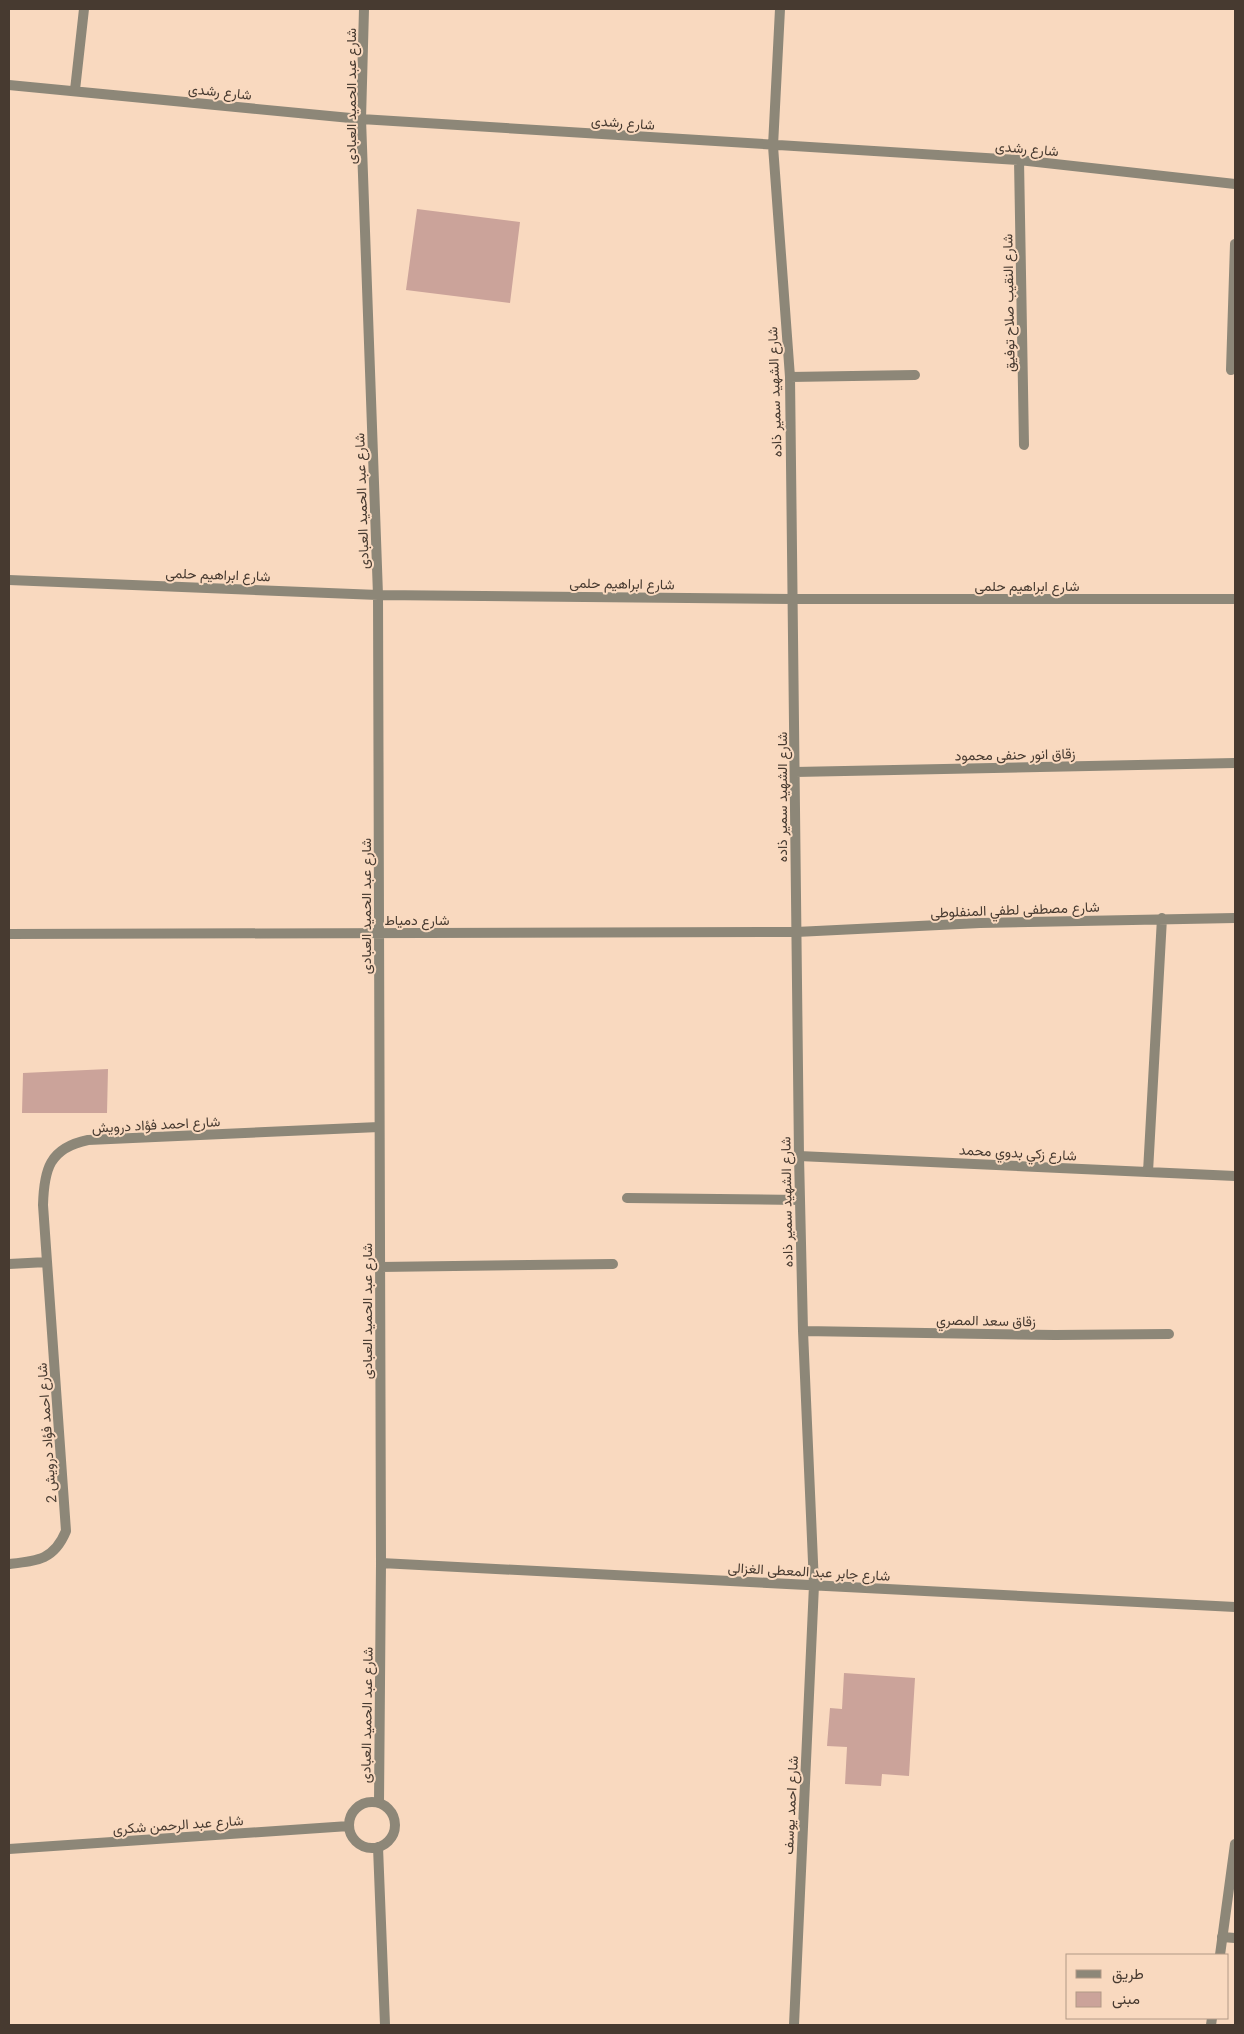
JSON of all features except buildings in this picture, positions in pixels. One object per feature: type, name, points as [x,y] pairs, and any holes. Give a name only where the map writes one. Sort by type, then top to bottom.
[{"type":"street","points":[[75,90],[84,9]]},
{"type":"street","name":"شارع عبد الحميد العبادى","points":[[364,9],[361,119],[378,595],[381,1563],[379,1803]]},
{"type":"street","name":"شارع الشهيد سمير ذاده","points":[[780,9],[773,146],[790,376],[799,1156],[803,1331],[814,1585]]},
{"type":"street","name":"شارع رشدى","points":[[9,85],[361,119],[1019,160],[1235,184]]},
{"type":"street","name":"شارع النقيب صلاح توفيق","points":[[1019,160],[1024,445]]},
{"type":"street","points":[[1231,370],[1235,244]]},
{"type":"street","points":[[790,376],[915,375]]},
{"type":"street","name":"شارع ابراهيم حلمى","points":[[9,580],[378,595],[793,599],[1235,599]]},
{"type":"street","name":"زقاق انور حنفى محمود","points":[[795,772],[1235,763]]},
{"type":"street","points":[[1148,1172],[1162,918]]},
{"type":"street","name":"شارع مصطفى لطفي المنفلوطى","points":[[796,932],[980,923],[1235,918]]},
{"type":"street","name":"شارع دمياط","points":[[9,934],[796,932]]},
{"type":"street","name":"شارع احمد فؤاد درويش","points":[[47,1262],[43,1205],[45,1174],[51,1161],[73,1143],[88,1140],[379,1127]]},
{"type":"street","name":"شارع زكي بدوي محمد","points":[[799,1156],[1235,1176]]},
{"type":"street","points":[[627,1198],[800,1200]]},
{"type":"street","points":[[9,1264],[47,1262]]},
{"type":"street","name":"شارع احمد فؤاد درويش 2","points":[[9,1564],[45,1557],[55,1551],[66,1532],[47,1262]]},
{"type":"street","points":[[380,1267],[613,1264]]},
{"type":"street","name":"زقاق سعد المصري","points":[[803,1331],[1055,1335],[1169,1334]]},
{"type":"street","name":"شارع جابر عبد المعطى الغزالى","points":[[381,1563],[1235,1607]]},
{"type":"street","name":"شارع احمد يوسف","points":[[794,2025],[814,1585]]},
{"type":"street","points":[[364,1803],[379,1803],[390,1810],[395,1822],[393,1834],[378,1847],[363,1846],[351,1834],[350,1819],[358,1806],[364,1803]]},
{"type":"street","name":"شارع عبد الرحمن شكرى","points":[[9,1849],[349,1826]]},
{"type":"street","points":[[1220,1954],[1235,1844]]},
{"type":"street","points":[[378,1847],[385,2025]]},
{"type":"street","points":[[1222,1937],[1235,1938]]}]
